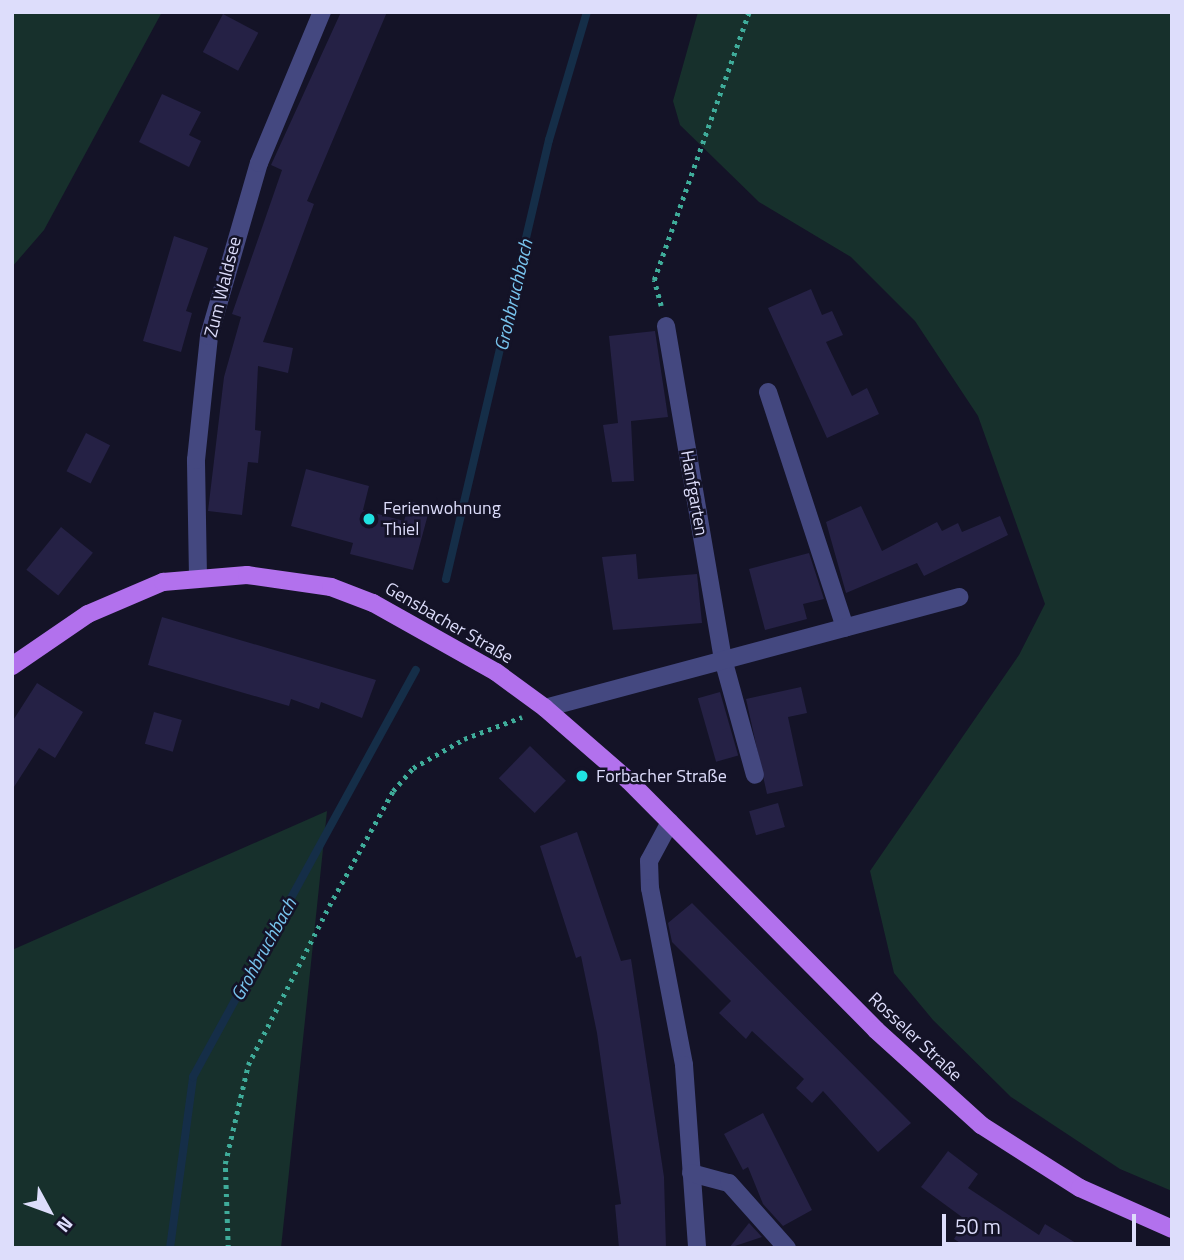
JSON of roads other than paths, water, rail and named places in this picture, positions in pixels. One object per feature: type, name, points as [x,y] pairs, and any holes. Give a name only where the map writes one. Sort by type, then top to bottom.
[{"type":"main road","name":"Gensbacher Straße","points":[[12,666],[122,597],[198,577],[247,575],[331,587],[415,624],[446,641],[545,708],[670,822]]},
{"type":"main road","name":"Rosseler Straße","points":[[670,822],[876,1030],[981,1125],[1080,1188],[1172,1229]]},
{"type":"street","name":"Zum Waldsee","points":[[198,577],[196,460],[209,336],[259,163],[322,12]]},
{"type":"street","name":"Hanfgarten","points":[[666,326],[723,659],[755,775]]},
{"type":"street","points":[[768,392],[845,628]]},
{"type":"street","points":[[545,708],[959,597]]},
{"type":"street","points":[[670,822],[649,861],[650,888],[671,980],[697,1248]]},
{"type":"street","points":[[691,1173],[729,1183],[787,1248]]},
{"type":"waterway","name":"Grohbruchbach","points":[[446,579],[549,140],[587,12]]},
{"type":"waterway","name":"Grohbruchbach","points":[[170,1248],[193,1077],[416,670]]},
{"type":"place","name":"Ferienwohnung Thiel","points":[[369,519]]},
{"type":"place","name":"Forbacher Straße","points":[[582,776]]}]
